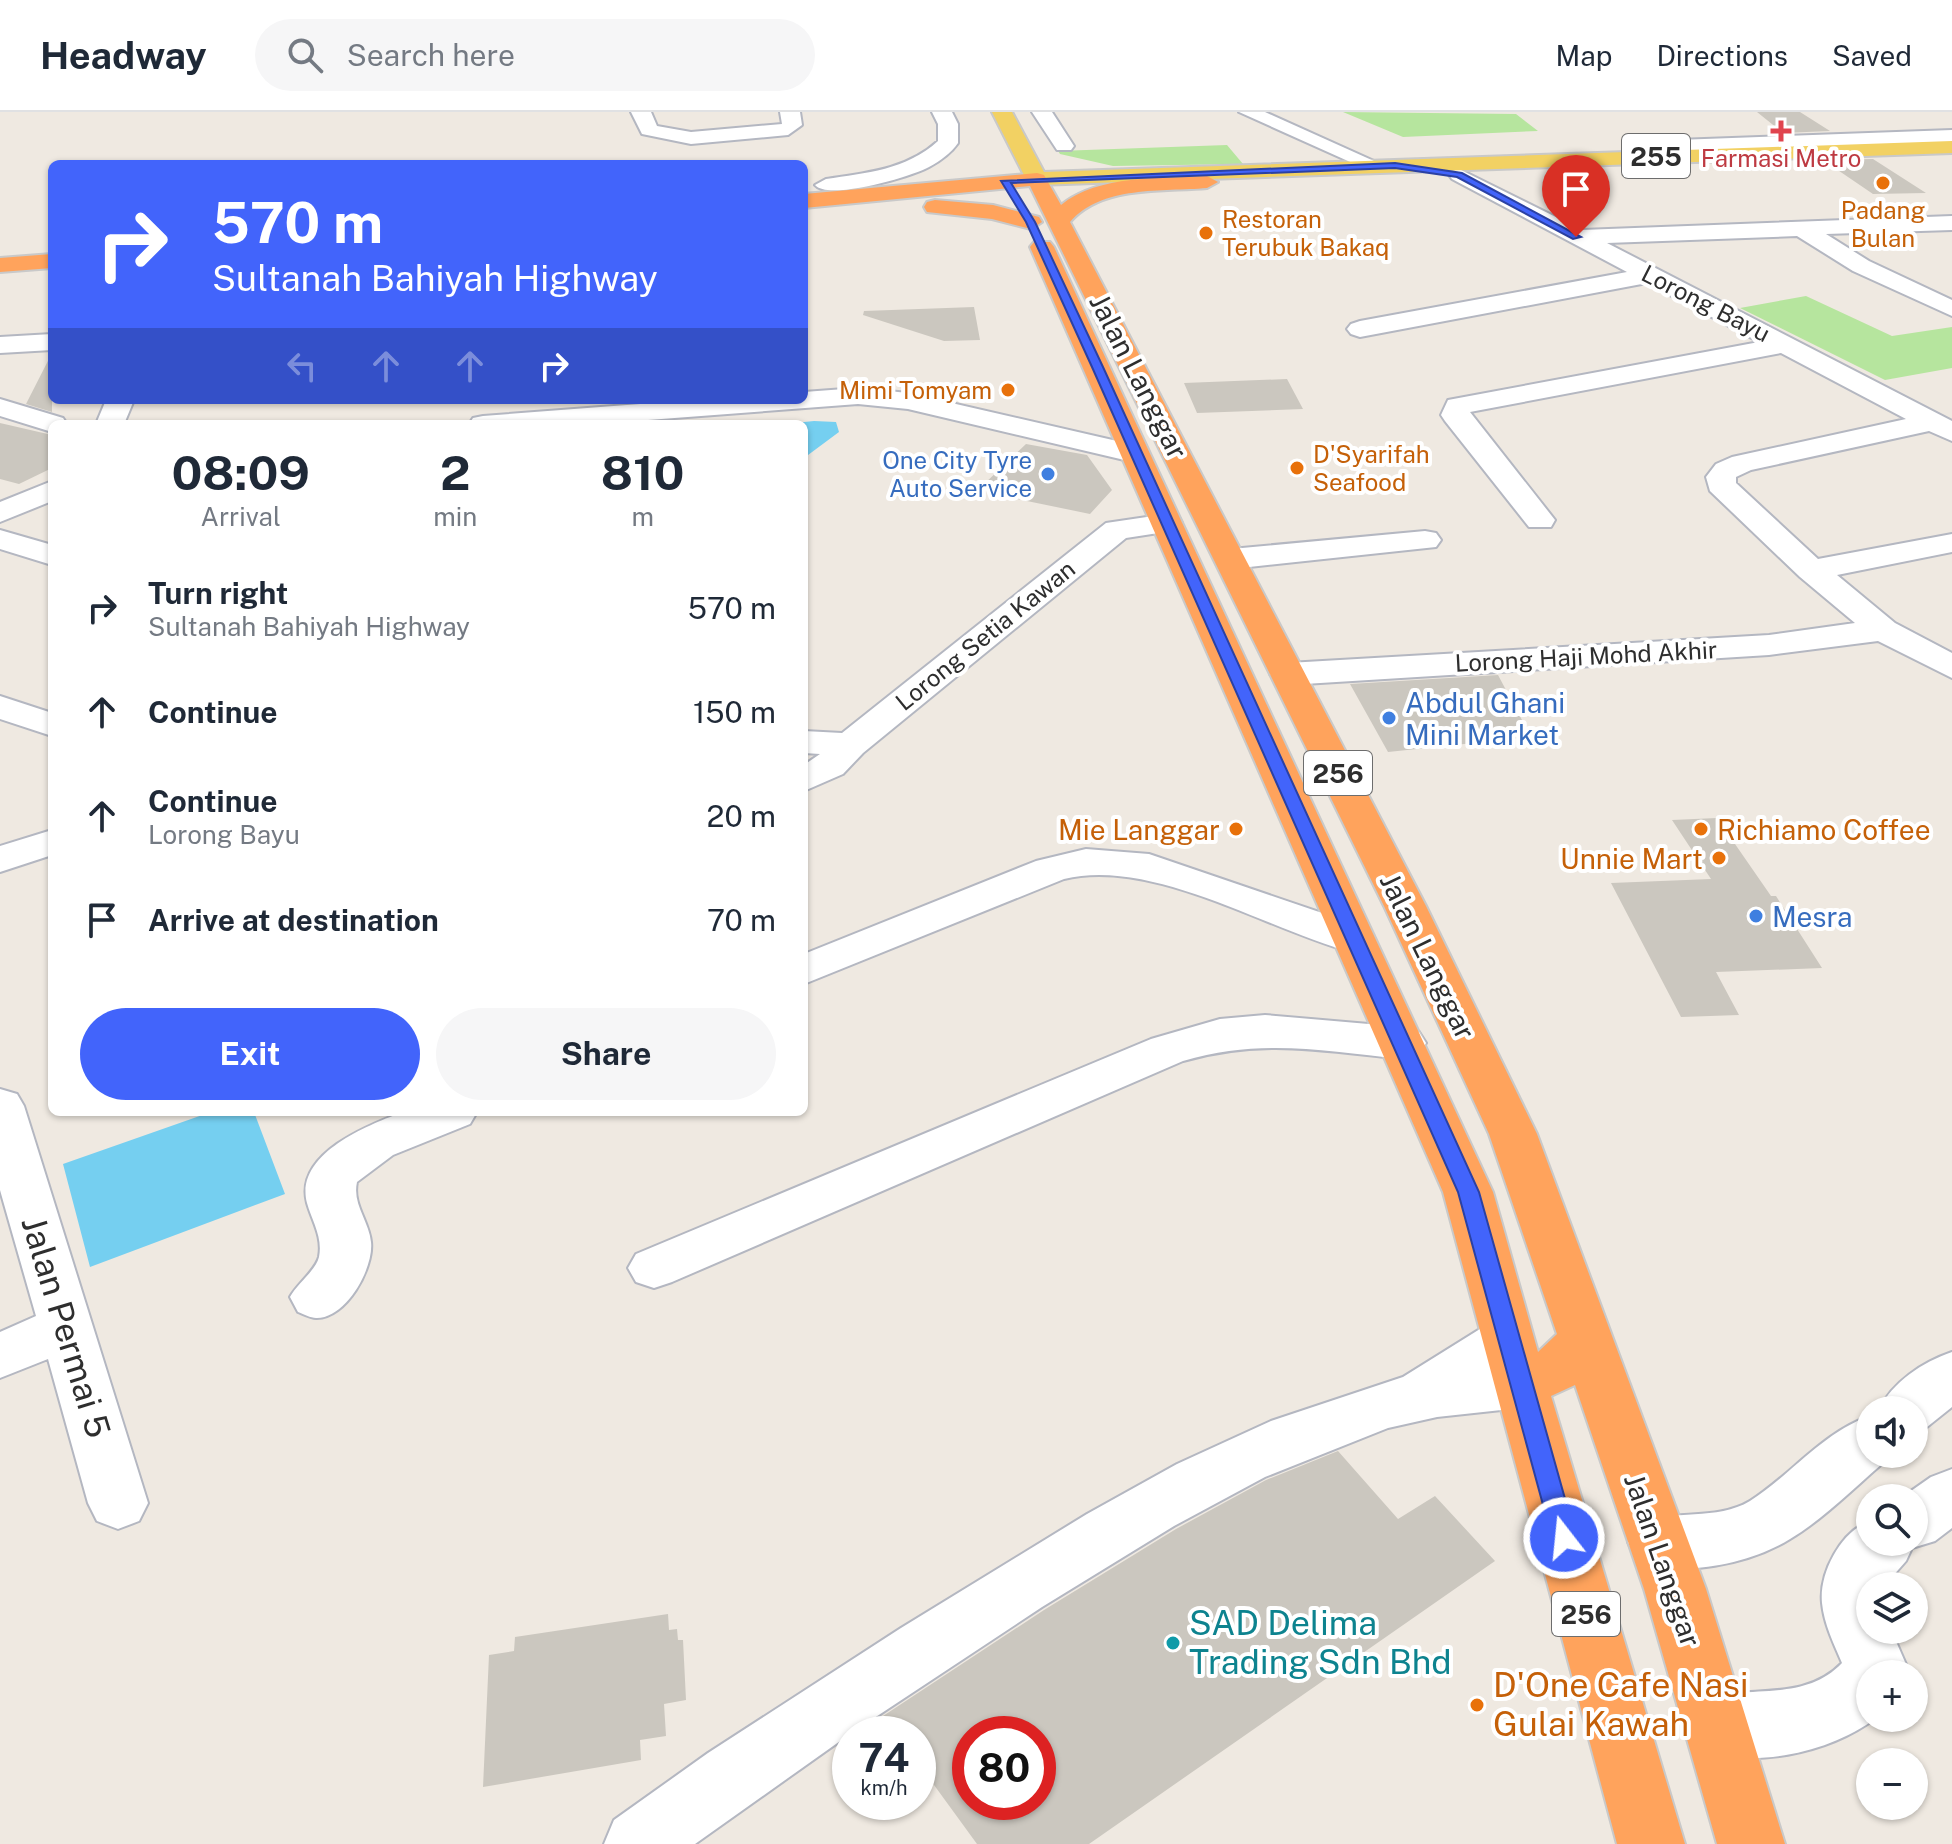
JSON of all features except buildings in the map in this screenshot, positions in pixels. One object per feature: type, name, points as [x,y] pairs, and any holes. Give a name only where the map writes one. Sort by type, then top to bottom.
[{"type":"highway","points":[[808,212],[975,170],[987,160]]},
{"type":"highway","points":[[848,203],[1032,197],[1066,210],[1097,194],[1207,182]]},
{"type":"highway","points":[[808,201],[950,207],[993,212],[1032,197]]},
{"type":"highway","name":"Jalan Langgar","points":[[1032,197],[1133,453],[1468,1192],[1651,1844]]},
{"type":"highway","name":"Jalan Langgar","points":[[1032,197],[1231,559],[1513,1134],[1658,1542],[1717,1725],[1751,1844]]},
{"type":"highway","points":[[0,265],[48,261]]},
{"type":"highway","points":[[0,279],[48,275]]},
{"type":"highway","points":[[1514,1362],[1560,1367],[1585,1340]]},
{"type":"main road","name":"Jalan Langgar","points":[[1002,112],[1023,155],[1032,197]]},
{"type":"main road","name":"255","points":[[1032,197],[1180,173],[1690,155],[1848,145],[1952,147]]},
{"type":"main road","points":[[1023,155],[1093,173],[1180,173]]},
{"type":"main road","name":"255","points":[[1032,197],[1207,182],[1952,155]]},
{"type":"main road","name":"Jalan Langgar","points":[[987,160],[1032,197]]},
{"type":"main road","points":[[1385,166],[1459,175],[1502,162]]},
{"type":"street","points":[[641,112],[649,130],[684,138],[788,129],[792,125],[790,112]]},
{"type":"street","points":[[826,185],[901,172],[928,162],[948,143],[948,124],[942,112]]},
{"type":"street","points":[[1042,112],[1064,146]]},
{"type":"street","points":[[1249,112],[1385,166]]},
{"type":"street","points":[[1816,121],[1848,145],[1952,136]]},
{"type":"street","name":"Lorong Bayu","points":[[1459,175],[1649,275],[1789,344],[1942,427]]},
{"type":"street","points":[[1576,237],[1952,223]]},
{"type":"street","points":[[1802,229],[1861,266],[1952,309]]},
{"type":"street","points":[[1360,329],[1649,275]]},
{"type":"street","points":[[0,345],[48,342]]},
{"type":"street","points":[[1540,520],[1455,415],[1458,406],[1789,344]]},
{"type":"street","points":[[808,400],[885,397],[1133,453]]},
{"type":"street","points":[[517,420],[636,406],[691,404]]},
{"type":"street","points":[[0,407],[48,422]]},
{"type":"street","points":[[1942,427],[1764,458],[1726,470],[1721,477],[1721,485],[1811,570],[1883,630],[1952,667]]},
{"type":"street","points":[[7,505],[48,491]]},
{"type":"street","name":"Lorong Setia Kawan","points":[[808,778],[830,766],[850,745],[1117,530],[1167,523]]},
{"type":"street","points":[[0,539],[48,554]]},
{"type":"street","points":[[1231,559],[1425,540]]},
{"type":"street","points":[[1811,570],[1952,543]]},
{"type":"street","name":"Lorong Haji Mohd Akhir","points":[[1288,674],[1769,645],[1883,630]]},
{"type":"street","points":[[0,707],[48,724]]},
{"type":"street","points":[[808,742],[850,745]]},
{"type":"street","points":[[0,860],[48,843]]},
{"type":"street","points":[[808,968],[1050,870],[1086,861],[1135,863],[1273,908],[1354,939]]},
{"type":"street","points":[[654,1268],[1167,1050],[1220,1035],[1265,1030],[1403,1043]]},
{"type":"street","name":"Jalan Permai 5","points":[[0,1106],[118,1503]]},
{"type":"street","points":[[317,1297],[343,1270],[348,1255],[348,1243],[330,1196],[331,1183],[338,1171],[379,1142],[443,1116]]},
{"type":"street","points":[[0,1356],[66,1327]]},
{"type":"street","points":[[638,1844],[754,1759],[1094,1542],[1198,1482],[1294,1436],[1514,1362]]},
{"type":"street","points":[[1925,1396],[1952,1375]]},
{"type":"street","points":[[1658,1542],[1720,1539],[1769,1521],[1856,1451]]},
{"type":"street","points":[[1928,1512],[1952,1495]]},
{"type":"street","points":[[1872,1556],[1852,1578],[1850,1601],[1873,1660]]},
{"type":"street","points":[[1717,1725],[1819,1719],[1856,1697]]},
{"type":"green space","points":[[1343,112],[1516,114],[1538,131],[1403,137]]},
{"type":"green space","points":[[1227,145],[1243,164],[1113,166],[1058,151]]},
{"type":"green space","points":[[1806,296],[1892,336],[1952,327],[1952,368],[1885,380],[1740,308]]},
{"type":"water","points":[[808,422],[836,422],[839,432],[808,455]]},
{"type":"water","points":[[200,1116],[256,1116],[285,1194],[90,1267],[63,1164]]},
{"type":"place","name":"Farmasi Metro","points":[[1781,131]]},
{"type":"place","name":"Padang Bulan","points":[[1883,183]]},
{"type":"place","name":"Restoran Terubuk Bakaq","points":[[1206,233]]},
{"type":"place","name":"Mimi Tomyam","points":[[1008,390]]},
{"type":"place","name":"D'Syarifah Seafood","points":[[1297,468]]},
{"type":"place","name":"One City Tyre Auto Service","points":[[1048,474]]},
{"type":"place","name":"Abdul Ghani Mini Market","points":[[1389,718]]},
{"type":"place","name":"Mie Langgar","points":[[1236,829]]},
{"type":"place","name":"Richiamo Coffee","points":[[1701,829]]},
{"type":"place","name":"Unnie Mart","points":[[1719,858]]},
{"type":"place","name":"Mesra","points":[[1756,916]]},
{"type":"place","name":"SAD Delima Trading Sdn Bhd","points":[[1173,1643]]},
{"type":"place","name":"D'One Cafe Nasi Gulai Kawah","points":[[1477,1705]]},
{"type":"route","points":[[1564,1538],[1468,1192],[1031,222],[1006,181],[1395,165],[1459,175],[1576,237]]}]
